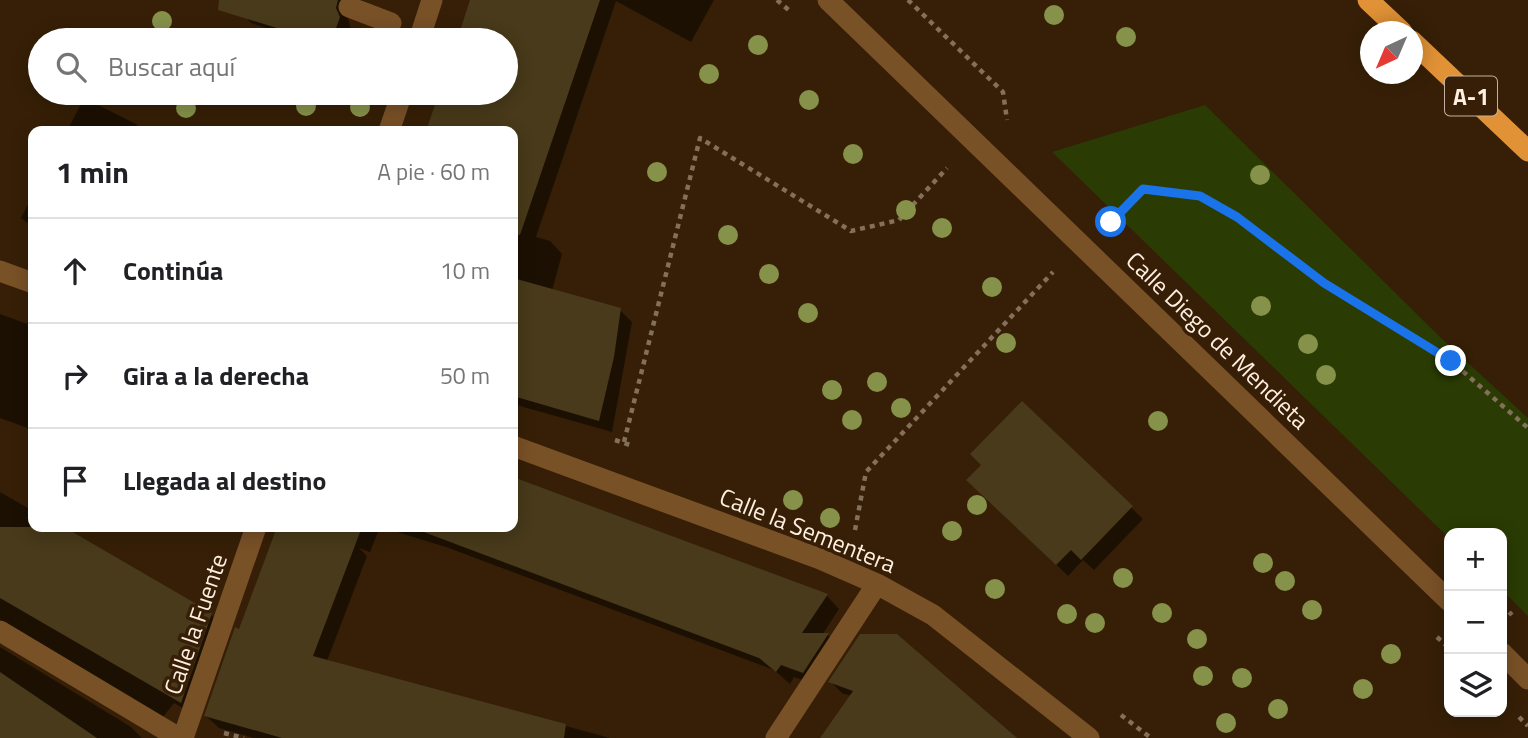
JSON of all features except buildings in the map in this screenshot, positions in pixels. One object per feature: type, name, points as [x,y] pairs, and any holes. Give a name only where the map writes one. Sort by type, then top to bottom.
[{"type":"highway","points":[[1368,0],[1390,21]]},
{"type":"highway","name":"A-1","points":[[1423,51],[1528,151]]},
{"type":"street","points":[[423,28],[432,0]]},
{"type":"street","name":"Calle Diego de Mendieta","points":[[828,0],[1444,596]]},
{"type":"street","points":[[349,7],[391,23]]},
{"type":"street","points":[[391,126],[398,105]]},
{"type":"street","points":[[0,271],[28,281]]},
{"type":"street","name":"Calle la Sementera","points":[[518,448],[820,559],[877,584],[933,615],[1089,738]]},
{"type":"street","name":"Calle la Fuente","points":[[181,738],[254,532]]},
{"type":"street","points":[[776,738],[877,584]]},
{"type":"street","points":[[0,631],[181,738]]},
{"type":"street","points":[[1503,654],[1528,679]]},
{"type":"path","points":[[624,442],[700,138],[851,231],[899,220],[952,163]]},
{"type":"path","points":[[1111,222],[1143,189],[1200,196],[1237,217],[1324,283],[1451,361],[1528,428]]},
{"type":"path","points":[[855,530],[866,472],[1059,266]]},
{"type":"green space","points":[[1205,105],[1440,337],[1528,418],[1528,616],[1507,595],[1507,528],[1444,528],[1444,533],[1052,152]]},
{"type":"route","points":[[1111,222],[1143,189],[1200,196],[1237,217],[1324,283],[1451,361]]}]
